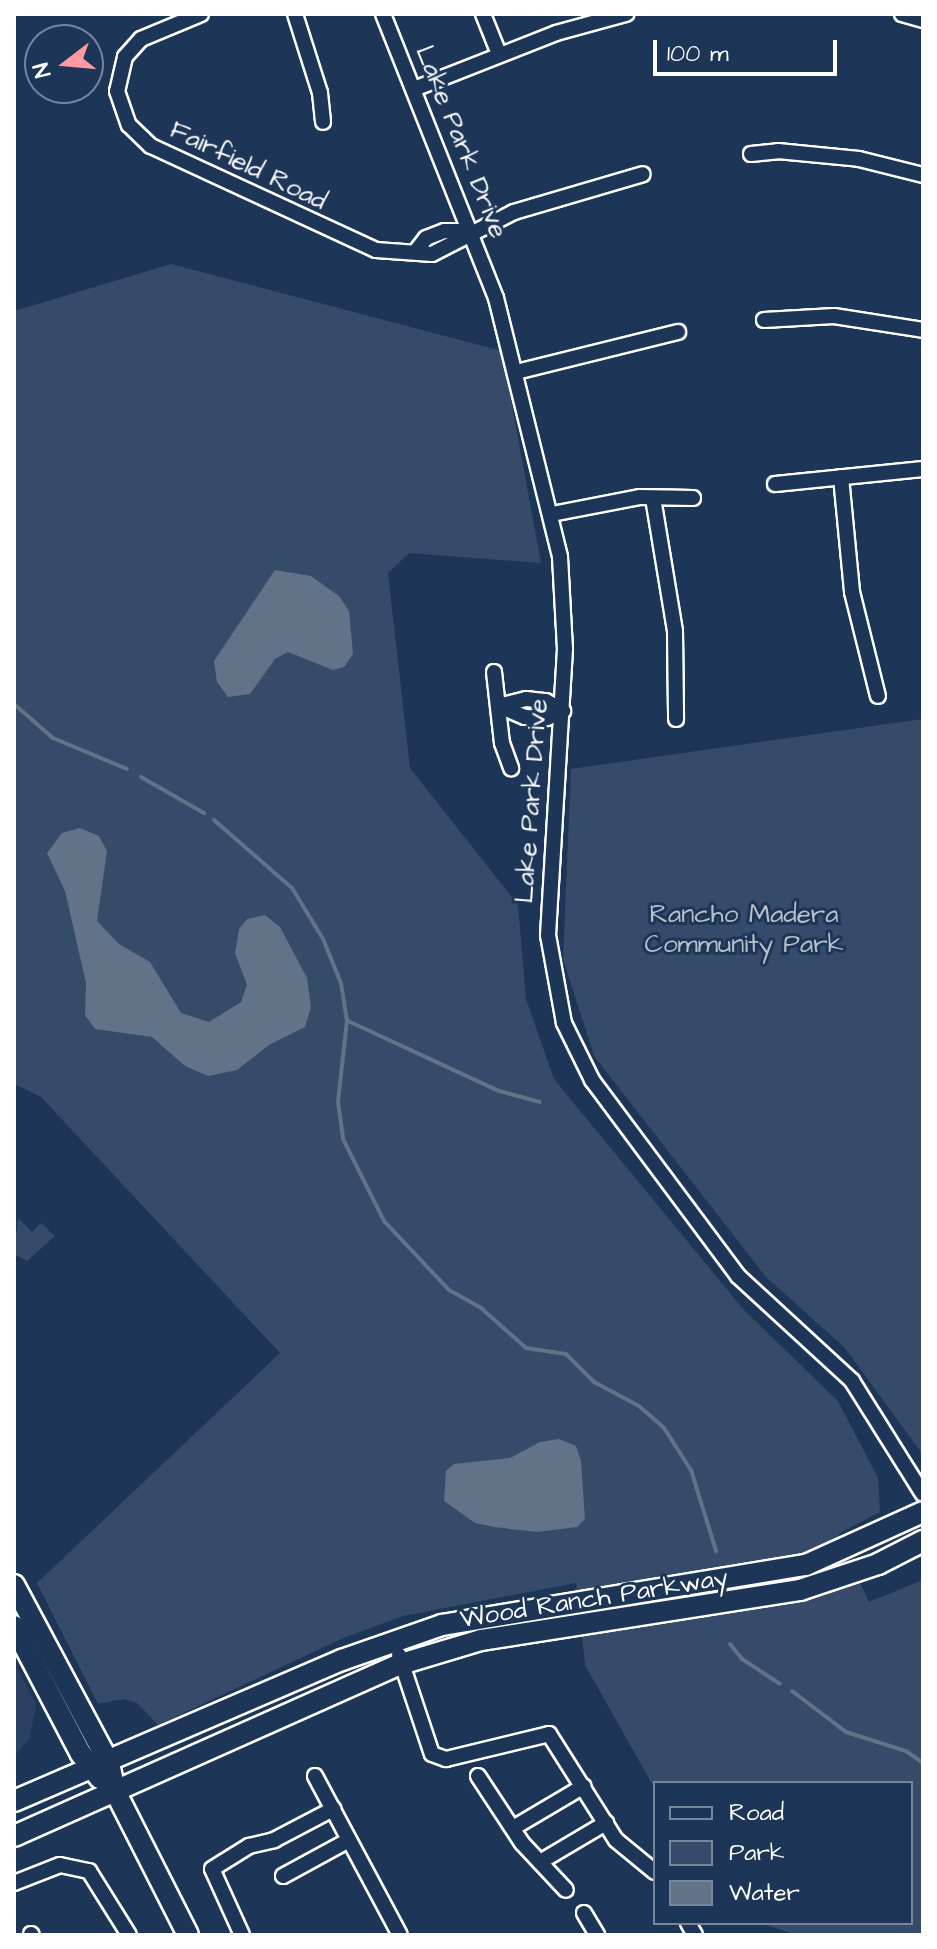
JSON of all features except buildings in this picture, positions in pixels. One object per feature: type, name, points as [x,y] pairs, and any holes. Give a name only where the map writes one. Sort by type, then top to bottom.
[{"type":"main road","name":"Wood Ranch Parkway","points":[[14,1801],[394,1640],[501,1611],[806,1565],[923,1512]]},
{"type":"main road","name":"Wood Ranch Parkway","points":[[14,1836],[401,1664],[481,1640],[800,1590],[878,1564],[923,1541]]},
{"type":"main road","points":[[14,1585],[100,1767]]},
{"type":"main road","points":[[14,1626],[115,1791],[188,1935]]},
{"type":"street","name":"Fairfield Road","points":[[201,14],[141,39],[125,57],[117,91],[129,125],[138,137],[323,228],[376,250],[416,251],[426,238],[444,231],[471,231],[514,212],[643,174]]},
{"type":"street","points":[[295,14],[323,122]]},
{"type":"street","name":"Lake Park Drive","points":[[383,14],[471,231],[516,372],[552,514],[565,603],[563,711],[548,935],[556,999],[574,1049],[592,1080],[738,1276],[852,1381],[923,1494]]},
{"type":"street","points":[[483,14],[499,54]]},
{"type":"street","points":[[414,89],[499,54],[626,14]]},
{"type":"street","points":[[902,14],[923,20]]},
{"type":"street","points":[[751,154],[778,151],[859,159],[923,175]]},
{"type":"street","points":[[764,320],[834,316],[923,330]]},
{"type":"street","points":[[516,372],[678,332]]},
{"type":"street","points":[[775,484],[923,469]]},
{"type":"street","points":[[841,477],[852,592],[878,696]]},
{"type":"street","points":[[552,514],[653,498],[693,498]]},
{"type":"street","points":[[653,498],[675,631],[676,719]]},
{"type":"street","points":[[494,672],[511,768]]},
{"type":"street","points":[[498,706],[526,699],[546,701],[563,711]]},
{"type":"street","points":[[394,1640],[432,1754],[446,1759],[549,1734],[624,1850],[653,1871]]},
{"type":"street","points":[[315,1776],[400,1935]]},
{"type":"street","points":[[478,1776],[513,1828],[566,1890]]},
{"type":"street","points":[[513,1828],[584,1786]]},
{"type":"street","points":[[242,1935],[212,1869],[249,1846],[274,1840],[333,1809]]},
{"type":"street","points":[[540,1862],[606,1823]]},
{"type":"street","points":[[283,1876],[349,1840]]},
{"type":"street","points":[[14,1883],[60,1865],[89,1871],[129,1935]]},
{"type":"street","points":[[584,1913],[597,1935]]},
{"type":"shaded area","points":[[14,1662],[36,1704],[30,1738],[14,1757]]},
{"type":"green space","points":[[171,264],[502,351],[541,563],[409,553],[388,573],[410,768],[518,905],[526,999],[554,1079],[743,1309],[838,1401],[878,1478],[880,1512],[838,1534],[869,1602],[923,1580],[923,1935],[798,1935],[766,1925],[913,1925],[913,1781],[653,1781],[653,1785],[585,1665],[576,1583],[403,1616],[341,1639],[158,1725],[137,1703],[124,1699],[98,1704],[37,1583],[280,1353],[41,1097],[14,1084],[14,311]]},
{"type":"green space","name":"Rancho Madera Community Park","points":[[923,719],[923,1455],[845,1348],[766,1277],[594,1056],[563,959],[571,769]]},
{"type":"green space","points":[[18,1218],[32,1232],[41,1223],[55,1236],[27,1261],[14,1254]]},
{"type":"water","points":[[275,570],[311,576],[339,596],[349,611],[353,654],[344,667],[333,670],[288,652],[275,659],[250,694],[228,697],[217,682],[214,661]]},
{"type":"water","points":[[80,828],[99,836],[107,851],[97,921],[119,944],[150,962],[181,1013],[209,1022],[241,1002],[247,985],[235,953],[239,929],[247,919],[265,915],[280,927],[307,978],[311,1007],[305,1027],[269,1045],[237,1070],[208,1076],[185,1066],[152,1037],[95,1029],[85,1015],[86,983],[65,891],[47,853],[62,833]]},
{"type":"water","points":[[559,1439],[576,1446],[581,1461],[585,1519],[577,1527],[537,1532],[494,1527],[475,1523],[444,1501],[446,1471],[454,1464],[510,1458],[540,1442]]},
{"type":"waterway","points":[[14,704],[53,738],[127,769]]},
{"type":"waterway","points":[[141,777],[204,813]]},
{"type":"waterway","points":[[214,820],[292,888],[323,939],[341,983],[347,1020],[338,1102],[343,1139],[384,1221],[449,1290],[481,1308],[526,1348],[566,1354],[594,1382],[639,1406],[664,1428],[691,1470],[716,1551]]},
{"type":"waterway","points":[[348,1021],[499,1091],[540,1102]]},
{"type":"waterway","points":[[730,1644],[742,1659],[780,1684]]},
{"type":"waterway","points":[[792,1691],[846,1732],[906,1751],[923,1763]]}]
